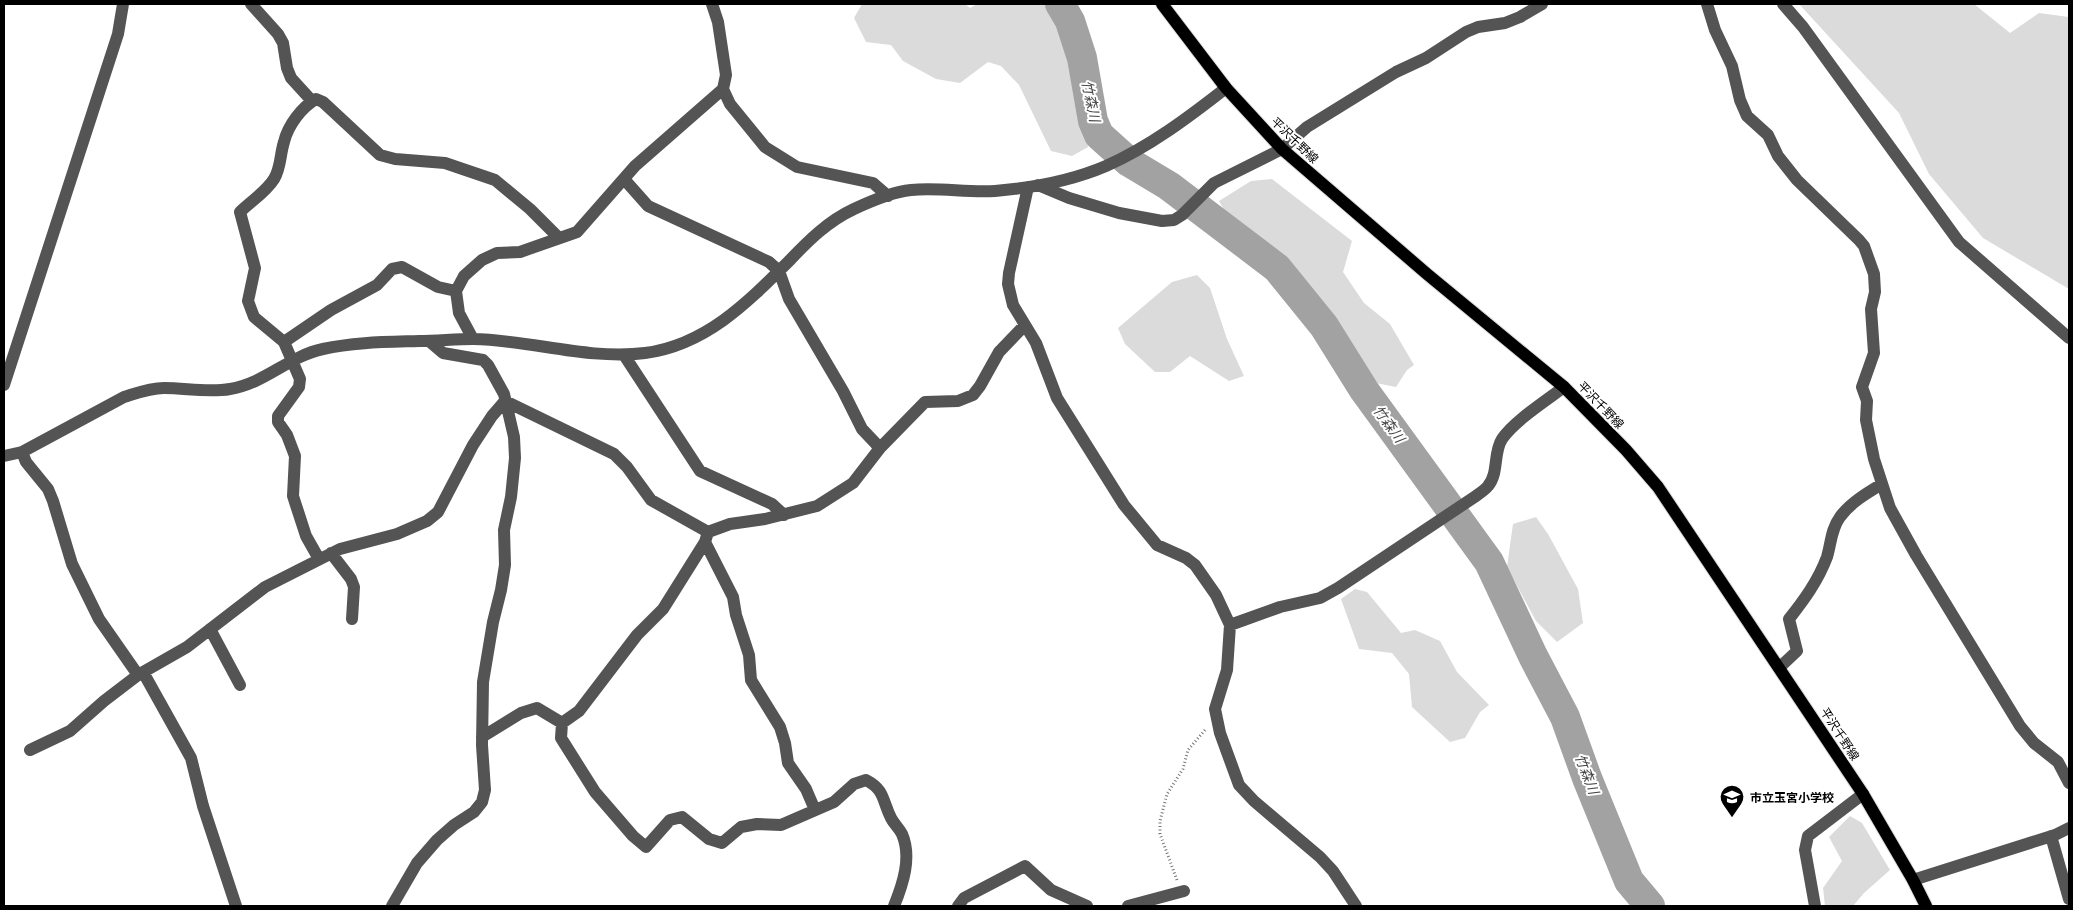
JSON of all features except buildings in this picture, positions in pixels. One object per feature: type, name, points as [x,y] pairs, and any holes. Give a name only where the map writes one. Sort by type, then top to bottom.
[{"type":"main road","name":"平沢千野線","points":[[1162,4],[1226,88],[1282,149],[1427,274],[1564,387],[1626,450],[1658,487],[1780,667],[1863,794],[1926,906]]},
{"type":"street","points":[[4,385],[118,34],[123,4]]},
{"type":"street","points":[[251,4],[278,34],[283,44],[287,68],[291,78],[312,101]]},
{"type":"street","points":[[473,339],[459,313],[456,291],[464,276],[482,260],[497,253],[520,252],[577,232],[635,166],[723,89],[726,75],[718,22],[712,4]]},
{"type":"street","points":[[1033,186],[1119,214],[1162,221],[1174,220],[1182,215],[1214,183],[1282,149],[1307,127],[1396,72],[1426,58],[1466,32],[1478,27],[1512,20],[1542,4]]},
{"type":"street","points":[[1707,4],[1715,30],[1732,66],[1740,100],[1747,116],[1768,136],[1778,156],[1797,180],[1864,246],[1874,274],[1875,292],[1871,309],[1874,353],[1862,387],[1867,401],[1866,420],[1874,459],[1890,508],[1916,555],[2020,726],[2034,742],[2058,762],[2069,783]]},
{"type":"street","points":[[1783,4],[1808,35],[1959,242],[2069,338]]},
{"type":"street","points":[[4,456],[22,452],[132,394],[162,388],[231,389],[254,382],[292,360],[323,349],[381,342],[473,339],[512,342],[588,354],[624,355],[657,350],[681,343],[709,331],[747,303],[810,238],[853,209],[908,190],[936,189],[990,192],[1071,178],[1106,166],[1146,144],[1193,114],[1226,88]]},
{"type":"street","points":[[723,89],[730,104],[764,148],[797,167],[873,182],[888,196]]},
{"type":"street","points":[[352,619],[354,587],[351,578],[325,556],[306,536],[293,496],[296,469],[295,456],[289,440],[278,422],[278,416],[299,387],[300,379],[284,342],[254,317],[248,301],[255,268],[240,212],[273,181],[279,170],[284,141],[289,130],[306,104],[316,99],[323,102],[380,154],[395,159],[445,163],[495,180],[530,209],[559,238]]},
{"type":"street","points":[[624,179],[648,206],[769,262],[779,271],[789,299],[862,429],[880,448]]},
{"type":"street","points":[[1033,186],[1008,284],[1013,305],[1036,343],[1057,398],[1124,506],[1157,545],[1186,558],[1201,570],[1230,624],[1227,670],[1215,709],[1222,742],[1238,784],[1254,801],[1320,857],[1333,871],[1356,906]]},
{"type":"street","points":[[284,342],[331,310],[377,285],[392,269],[402,267],[438,287],[456,291]]},
{"type":"street","points":[[562,723],[579,711],[637,635],[664,609],[707,537],[730,524],[784,515],[817,506],[853,482],[880,448],[925,402],[958,401],[973,395],[999,352],[1025,325]]},
{"type":"street","points":[[392,906],[417,863],[437,840],[454,825],[474,812],[482,802],[485,790],[482,738],[482,682],[505,565],[504,530],[511,497],[515,458],[514,437],[504,394],[483,360],[443,353],[429,341]]},
{"type":"street","points":[[624,355],[700,471],[772,504],[784,515]]},
{"type":"street","points":[[1230,624],[1280,607],[1320,598],[1476,496],[1489,485],[1496,469],[1497,452],[1502,439],[1514,426],[1564,387]]},
{"type":"street","points":[[506,401],[614,454],[627,467],[651,500],[707,537],[733,597],[736,615],[749,655],[751,680],[780,727],[786,743],[788,763],[806,789],[815,810]]},
{"type":"street","points":[[30,750],[70,731],[104,701],[141,674],[187,647],[265,587],[340,549],[397,534],[427,521],[438,512],[473,446],[492,416],[506,401]]},
{"type":"street","points":[[22,452],[26,462],[48,489],[72,564],[99,620],[141,674],[192,758],[203,806],[236,906]]},
{"type":"street","points":[[1780,667],[1797,651],[1789,619],[1813,589],[1827,557],[1834,527],[1840,516],[1862,496],[1882,484]]},
{"type":"street","points":[[210,629],[240,685]]},
{"type":"street","points":[[482,738],[521,713],[536,708],[562,723]]},
{"type":"street","points":[[562,723],[561,738],[595,792],[633,836],[646,846],[670,820],[682,816],[710,839],[722,843],[741,827],[758,824],[781,824],[834,802],[854,784],[866,780],[875,785],[883,794],[891,818],[901,832],[907,847],[904,880],[894,906]]},
{"type":"street","points":[[1815,906],[1805,850],[1808,836],[1863,794]]},
{"type":"street","points":[[1913,880],[2050,836],[2069,828]]},
{"type":"street","points":[[2050,836],[2069,899]]},
{"type":"street","points":[[958,906],[964,898],[1025,866],[1051,890],[1087,906]]},
{"type":"street","points":[[1128,906],[1184,891]]},
{"type":"path","points":[[1184,891],[1175,877],[1160,834],[1160,822],[1167,794],[1183,768],[1188,750],[1196,738],[1217,720]]},
{"type":"shaded area","points":[[862,4],[965,4],[970,8],[977,4],[1050,4],[1061,27],[1075,67],[1088,147],[1072,156],[1051,151],[1019,85],[1001,66],[988,62],[960,83],[936,79],[903,61],[891,45],[866,42],[854,18]]},
{"type":"shaded area","points":[[1799,4],[1974,4],[2010,33],[2039,13],[2069,17],[2069,289],[1983,238],[1929,174],[1899,113]]},
{"type":"shaded area","points":[[1272,179],[1352,241],[1343,272],[1364,303],[1390,324],[1414,365],[1407,370],[1396,387],[1371,382],[1313,302],[1261,243],[1233,226],[1219,201],[1251,181]]},
{"type":"shaded area","points":[[1197,275],[1210,288],[1227,339],[1244,376],[1229,381],[1190,356],[1170,372],[1155,372],[1125,344],[1118,328],[1172,282]]},
{"type":"shaded area","points":[[1536,517],[1548,534],[1578,589],[1583,623],[1557,642],[1536,621],[1507,567],[1513,524]]},
{"type":"shaded area","points":[[1355,589],[1367,592],[1401,633],[1415,630],[1440,641],[1457,672],[1489,705],[1480,712],[1465,738],[1450,742],[1412,707],[1409,674],[1392,653],[1359,649],[1341,599]]},
{"type":"shaded area","points":[[1850,816],[1862,823],[1890,870],[1864,893],[1853,906],[1825,906],[1823,888],[1842,861],[1829,837]]},
{"type":"waterway","name":"竹森川","points":[[1060,4],[1070,21],[1082,58],[1093,121],[1099,135],[1129,162],[1169,186],[1277,268],[1324,326],[1364,390],[1489,562],[1533,656],[1565,717],[1587,778],[1629,881],[1650,906]]},
{"type":"place","name":"市立玉宮小学校","points":[[1732,818]]}]
